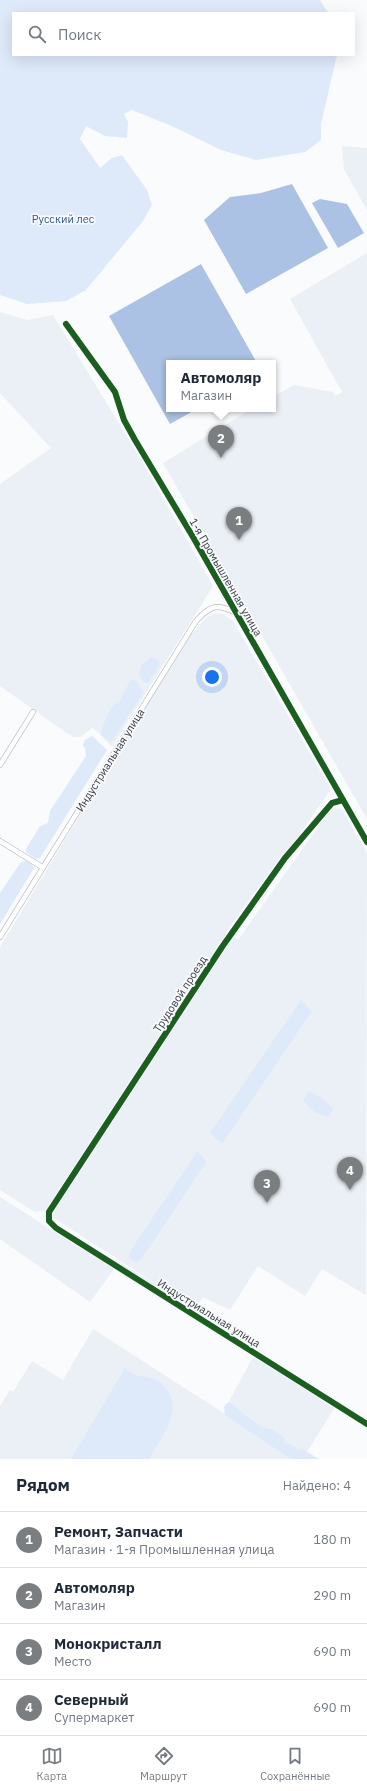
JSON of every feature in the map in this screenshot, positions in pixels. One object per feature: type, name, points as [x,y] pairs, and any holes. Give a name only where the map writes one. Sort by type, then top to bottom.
[{"type":"street","name":"1-я Промышленная улица","points":[[66,324],[116,392],[124,420],[134,440],[185,524],[367,842]]},
{"type":"street","name":"Индустриальная улица","points":[[0,937],[42,867],[196,621],[205,611],[215,607],[224,607],[234,612]]},
{"type":"street","points":[[0,765],[33,712]]},
{"type":"street","name":"Трудовой проезд","points":[[49,1212],[219,952],[282,862],[332,803],[343,800]]},
{"type":"street","points":[[0,841],[42,867]]},
{"type":"street","name":"Индустриальная улица","points":[[49,1212],[49,1221],[56,1228],[367,1424]]},
{"type":"shaded area","points":[[342,146],[367,148],[367,210],[344,169]]},
{"type":"shaded area","points":[[367,253],[367,819],[163,463],[246,412],[276,412],[276,395],[294,385],[333,392],[335,396],[342,392],[290,299]]},
{"type":"shaded area","points":[[0,312],[27,320],[53,315],[146,468],[213,586],[112,747],[93,727],[81,737],[74,737],[68,734],[0,686],[0,484],[51,448],[0,393]]},
{"type":"shaded area","points":[[215,613],[223,614],[233,621],[331,789],[288,851],[286,850],[226,932],[238,940],[328,813],[334,808],[342,809],[367,853],[366,1295],[322,1269],[305,1296],[258,1266],[230,1310],[203,1297],[195,1309],[43,1211],[35,1212],[0,1190],[0,947],[174,660],[192,633],[207,617]]},
{"type":"shaded area","points":[[0,1197],[114,1269],[90,1302],[0,1239]]},
{"type":"shaded area","points":[[93,1329],[295,1459],[0,1459],[0,1406],[10,1390],[13,1392],[32,1361],[63,1380]]},
{"type":"shaded area","points":[[253,1357],[335,1407],[304,1457],[226,1407]]},
{"type":"green space","name":"Русский лес","points":[[0,0],[320,0],[327,12],[12,12],[12,56],[337,56],[321,124],[321,140],[305,152],[256,160],[221,150],[174,127],[132,110],[124,114],[128,122],[127,138],[105,136],[86,126],[80,139],[100,168],[112,158],[122,155],[147,190],[152,205],[143,221],[86,290],[66,301],[27,304],[0,295]]},
{"type":"green space","points":[[151,657],[157,659],[160,664],[148,683],[144,682],[139,675],[141,666]]},
{"type":"green space","points":[[131,680],[137,681],[143,693],[112,741],[110,741],[101,735],[102,728],[115,703],[118,704]]},
{"type":"green space","points":[[92,736],[107,750],[40,858],[36,859],[26,852],[26,849],[40,826],[48,823],[50,811],[86,756],[83,745],[85,740]]},
{"type":"green space","points":[[26,861],[34,868],[0,924],[0,893],[21,862]]},
{"type":"green space","points":[[301,1000],[312,1011],[222,1144],[210,1133]]},
{"type":"green space","points":[[309,1091],[323,1099],[333,1109],[329,1117],[316,1113],[303,1101]]},
{"type":"green space","points":[[197,1152],[206,1162],[138,1262],[129,1258],[131,1250]]},
{"type":"green space","points":[[118,1263],[171,1294],[170,1296],[119,1266]]},
{"type":"green space","points":[[125,1368],[135,1375],[151,1378],[159,1382],[168,1391],[172,1400],[170,1420],[166,1430],[149,1459],[71,1459]]},
{"type":"green space","points":[[227,1403],[231,1403],[262,1427],[271,1429],[285,1438],[284,1443],[296,1447],[298,1451],[302,1449],[319,1459],[291,1459],[225,1415],[224,1407]]},
{"type":"water","points":[[292,184],[328,248],[246,294],[204,220],[230,197],[261,193]]},
{"type":"water","points":[[320,199],[347,204],[364,233],[338,248],[312,203]]},
{"type":"water","points":[[201,264],[255,360],[166,360],[166,412],[192,412],[170,424],[109,316]]},
{"type":"cycle path","points":[[66,324],[115,392],[124,420],[135,440],[193,537],[367,842]]},
{"type":"cycle path","points":[[343,800],[332,803],[285,858],[222,947],[49,1212],[49,1221],[56,1228],[367,1424]]},
{"type":"place","name":"Автомоляр","points":[[221,458]]},
{"type":"place","name":"Ремонт, Запчасти","points":[[239,540]]},
{"type":"place","name":"Северный","points":[[350,1190]]},
{"type":"place","name":"Монокристалл","points":[[267,1203]]}]
